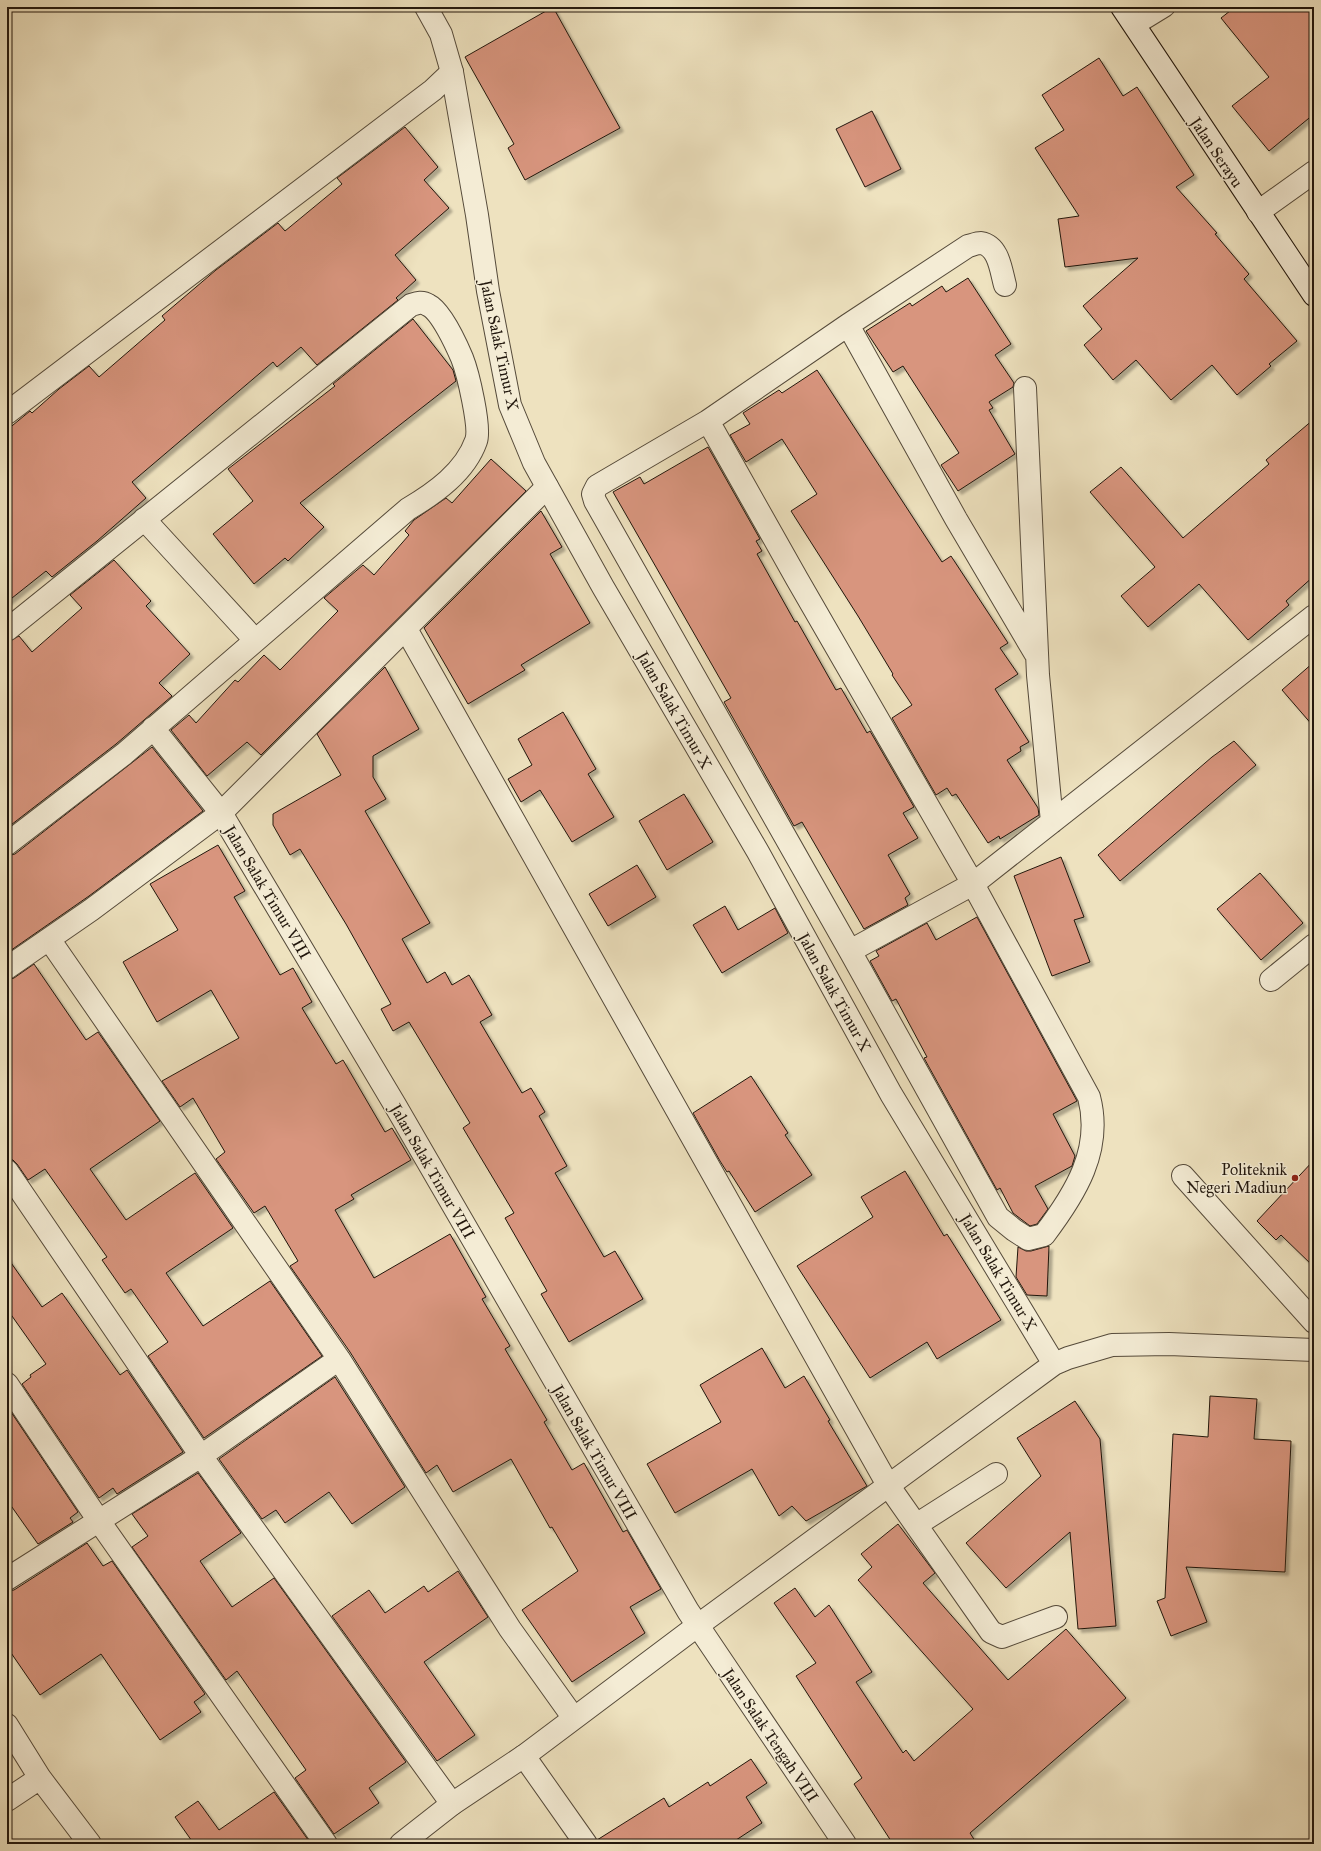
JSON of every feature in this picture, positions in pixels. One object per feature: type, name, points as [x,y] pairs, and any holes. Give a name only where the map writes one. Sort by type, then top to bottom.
[{"type":"street","name":"Jalan Salak Timur X","points":[[426,7],[441,34],[452,72],[477,215],[488,291],[510,405],[534,463],[603,587],[758,852],[891,1094],[1014,1296],[1061,1361]]},
{"type":"street","name":"Jalan Serayu","points":[[1122,7],[1314,295]]},
{"type":"street","points":[[7,413],[433,90],[452,72]]},
{"type":"street","points":[[1258,212],[1314,172]]},
{"type":"street","points":[[708,421],[793,572],[973,884],[1089,1097],[1093,1113],[1093,1135],[1090,1153],[1069,1200],[1044,1235],[1028,1239],[998,1217],[593,494],[597,486],[708,421],[848,325],[968,246],[980,243],[991,247],[996,255],[1005,285]]},
{"type":"street","points":[[7,630],[411,305],[419,302],[428,304],[437,312],[462,359],[477,419],[477,440],[470,454],[453,476],[435,492],[408,509],[124,754],[7,844]]},
{"type":"street","points":[[848,325],[956,519],[1037,656]]},
{"type":"street","points":[[1025,388],[1037,656],[1060,816]]},
{"type":"street","points":[[7,968],[221,813],[547,487]]},
{"type":"street","points":[[144,519],[255,640]]},
{"type":"street","points":[[850,951],[973,884],[1314,616]]},
{"type":"street","points":[[406,629],[888,1485],[991,1632],[996,1636],[1002,1637],[1056,1617]]},
{"type":"street","name":"Jalan Salak Timur VIII","points":[[153,728],[221,813],[398,1112],[697,1626]]},
{"type":"street","points":[[49,939],[339,1358],[510,1629],[573,1718]]},
{"type":"street","points":[[1271,980],[1314,945]]},
{"type":"street","points":[[7,1172],[201,1456],[452,1804]]},
{"type":"street","points":[[1183,1176],[1314,1322]]},
{"type":"street","points":[[411,1841],[452,1804],[524,1756],[573,1718],[888,1485],[1061,1361],[1112,1345],[1169,1344],[1314,1350]]},
{"type":"street","points":[[7,1579],[201,1456],[339,1358]]},
{"type":"street","points":[[7,1384],[99,1521],[326,1844]]},
{"type":"street","points":[[916,1525],[996,1474]]},
{"type":"street","name":"Jalan Salak Tengah VIII","points":[[697,1626],[845,1844]]},
{"type":"street","points":[[7,1725],[40,1778],[90,1844]]},
{"type":"street","points":[[524,1756],[586,1844]]},
{"type":"street","points":[[7,1800],[40,1778]]},
{"type":"lane","points":[[1134,26],[1165,7]]},
{"type":"building","points":[[553,7],[620,128],[525,180],[508,148],[514,144],[465,57]]},
{"type":"building","points":[[1235,7],[1314,7],[1314,114],[1269,151],[1232,106],[1269,77],[1221,18]]},
{"type":"building","points":[[1099,58],[1123,96],[1137,87],[1194,175],[1176,187],[1217,233],[1215,234],[1249,274],[1244,279],[1297,341],[1269,364],[1271,366],[1237,395],[1212,365],[1171,400],[1136,360],[1113,380],[1084,345],[1102,329],[1083,306],[1138,258],[1065,267],[1058,219],[1079,216],[1035,148],[1064,130],[1042,95]]},
{"type":"building","points":[[872,111],[901,169],[865,187],[836,129]]},
{"type":"building","points":[[405,127],[438,167],[424,180],[449,208],[395,255],[416,280],[396,298],[398,300],[317,365],[301,347],[277,367],[273,362],[132,482],[146,498],[97,541],[52,577],[46,571],[7,602],[7,430],[30,411],[32,413],[59,389],[89,366],[99,377],[165,320],[162,316],[216,270],[278,223],[285,231],[342,184],[337,178]]},
{"type":"building","points":[[968,278],[1011,344],[995,355],[1014,383],[1013,387],[989,402],[993,408],[989,410],[1015,454],[958,491],[941,465],[959,453],[903,366],[893,372],[866,331],[910,303],[912,306],[942,286],[946,292]]},
{"type":"building","points":[[413,319],[453,370],[456,381],[300,503],[324,527],[288,561],[285,558],[254,584],[213,534],[253,501],[228,469],[335,386],[333,384]]},
{"type":"building","points":[[817,370],[942,562],[951,556],[1008,643],[1000,648],[1018,674],[995,689],[1029,742],[1020,747],[1021,751],[1007,760],[1038,808],[1039,815],[1000,839],[999,836],[988,843],[956,794],[952,796],[947,788],[936,795],[892,718],[912,705],[892,675],[893,674],[858,616],[791,511],[817,494],[782,439],[746,462],[730,435],[750,424],[743,413],[779,390],[782,393]]},
{"type":"building","points":[[1314,419],[1314,576],[1286,601],[1289,605],[1248,640],[1199,584],[1148,627],[1121,596],[1155,567],[1090,492],[1121,467],[1183,538],[1269,464],[1266,460]]},
{"type":"building","points":[[708,447],[760,539],[756,541],[762,551],[757,554],[795,622],[797,621],[836,690],[841,688],[867,733],[870,731],[914,807],[903,813],[918,838],[888,855],[910,894],[905,898],[908,905],[864,929],[802,822],[794,826],[724,702],[731,698],[613,492],[640,477],[644,484]]},
{"type":"building","points":[[491,459],[526,491],[261,755],[247,742],[207,776],[171,730],[189,715],[196,723],[235,680],[238,682],[264,655],[280,670],[338,611],[324,598],[363,565],[374,575],[409,535],[405,531],[414,520],[446,498],[452,503]]},
{"type":"building","points":[[541,511],[562,547],[550,554],[590,623],[521,665],[525,670],[468,704],[424,628]]},
{"type":"building","points":[[114,560],[151,601],[146,606],[190,654],[159,683],[172,696],[116,744],[7,828],[7,642],[19,636],[32,652],[82,608],[70,595]]},
{"type":"building","points":[[1314,662],[1314,727],[1282,690]]},
{"type":"building","points":[[385,667],[419,729],[373,756],[373,777],[386,799],[365,811],[430,923],[402,939],[427,983],[445,972],[452,985],[469,975],[492,1015],[480,1022],[522,1093],[531,1088],[545,1112],[539,1116],[567,1166],[555,1173],[604,1257],[615,1251],[643,1299],[569,1342],[541,1294],[547,1291],[505,1218],[514,1213],[463,1128],[470,1123],[409,1022],[393,1031],[381,1009],[391,1004],[346,924],[300,849],[290,855],[273,825],[273,814],[341,775],[317,734]]},
{"type":"building","points":[[563,712],[596,769],[588,774],[614,817],[572,842],[540,790],[521,802],[508,779],[532,765],[518,739]]},
{"type":"building","points":[[1234,741],[1256,765],[1120,881],[1098,855],[1212,757]]},
{"type":"building","points":[[152,747],[203,811],[89,896],[7,953],[7,856],[15,854]]},
{"type":"building","points":[[684,794],[713,842],[667,870],[639,821]]},
{"type":"building","points":[[218,845],[245,891],[234,897],[280,975],[293,968],[312,1002],[302,1008],[336,1064],[343,1060],[385,1132],[392,1128],[411,1160],[351,1195],[354,1199],[335,1210],[374,1278],[450,1234],[486,1297],[482,1299],[510,1346],[505,1349],[547,1420],[544,1422],[572,1470],[584,1463],[623,1532],[627,1530],[661,1589],[630,1607],[645,1633],[572,1682],[522,1610],[578,1571],[552,1527],[550,1528],[511,1459],[453,1492],[437,1465],[426,1473],[350,1352],[290,1266],[298,1261],[265,1206],[254,1213],[216,1159],[225,1152],[193,1098],[180,1107],[162,1081],[239,1038],[211,990],[157,1022],[123,962],[178,930],[150,884]]},
{"type":"building","points":[[1061,857],[1084,917],[1074,920],[1090,962],[1052,976],[1014,876]]},
{"type":"building","points":[[637,865],[656,897],[608,926],[589,894]]},
{"type":"building","points":[[1260,873],[1303,923],[1261,960],[1217,909]]},
{"type":"building","points":[[725,906],[738,930],[775,908],[788,933],[722,973],[693,925]]},
{"type":"building","points":[[977,917],[1077,1101],[1053,1114],[1075,1156],[1072,1166],[1035,1186],[1048,1209],[1037,1224],[1030,1226],[1013,1213],[1000,1188],[997,1190],[924,1058],[927,1057],[896,999],[892,1001],[870,961],[879,956],[876,951],[927,923],[936,940]]},
{"type":"building","points":[[34,964],[86,1040],[98,1032],[160,1121],[90,1169],[126,1220],[195,1173],[233,1228],[166,1273],[203,1326],[270,1281],[322,1356],[204,1438],[148,1356],[168,1342],[131,1289],[125,1293],[102,1260],[107,1257],[45,1169],[28,1180],[13,1160],[7,1159],[7,980],[14,978]]},
{"type":"building","points":[[751,1076],[788,1133],[785,1135],[812,1175],[755,1212],[729,1171],[727,1172],[720,1161],[693,1113]]},
{"type":"building","name":"Politeknik Negeri Madiun","points":[[1314,1160],[1314,1267],[1281,1235],[1276,1240],[1257,1221]]},
{"type":"building","points":[[905,1171],[944,1236],[947,1234],[1001,1320],[937,1359],[927,1342],[870,1378],[797,1266],[873,1217],[861,1197]]},
{"type":"building","points":[[1049,1246],[1047,1296],[1027,1295],[1016,1277],[1018,1247],[1026,1251],[1031,1251]]},
{"type":"building","points":[[7,1257],[42,1307],[62,1293],[120,1375],[127,1370],[183,1452],[117,1494],[113,1488],[99,1498],[22,1384],[31,1377],[30,1375],[46,1364],[7,1309]]},
{"type":"building","points":[[762,1348],[785,1388],[804,1376],[830,1420],[828,1421],[867,1486],[806,1521],[792,1506],[779,1516],[752,1469],[675,1513],[647,1464],[721,1422],[700,1385]]},
{"type":"building","points":[[335,1377],[405,1487],[352,1524],[329,1492],[285,1523],[276,1510],[262,1519],[219,1459]]},
{"type":"building","points":[[1210,1396],[1257,1399],[1254,1439],[1291,1441],[1285,1572],[1186,1567],[1207,1622],[1171,1636],[1157,1601],[1165,1598],[1173,1434],[1208,1437]]},
{"type":"building","points":[[1075,1401],[1100,1439],[1116,1626],[1078,1629],[1070,1532],[1006,1588],[966,1543],[1041,1476],[1017,1438]]},
{"type":"building","points":[[7,1406],[78,1512],[70,1518],[73,1522],[38,1544],[7,1500]]},
{"type":"building","points":[[198,1473],[241,1533],[200,1561],[232,1607],[274,1578],[406,1762],[369,1788],[379,1803],[334,1834],[295,1778],[306,1770],[237,1671],[226,1680],[132,1547],[148,1536],[132,1514]]},
{"type":"building","points":[[898,1524],[935,1573],[923,1583],[1008,1680],[1066,1629],[1126,1698],[970,1833],[977,1844],[893,1844],[854,1784],[862,1778],[796,1676],[816,1663],[774,1603],[795,1588],[815,1617],[829,1605],[872,1672],[856,1682],[903,1753],[906,1750],[914,1761],[973,1709],[858,1580],[872,1567],[861,1554]]},
{"type":"building","points":[[87,1543],[103,1566],[112,1561],[205,1694],[194,1702],[201,1712],[160,1740],[101,1654],[40,1695],[7,1647],[7,1591],[14,1590]]},
{"type":"building","points":[[458,1571],[488,1617],[424,1662],[475,1735],[437,1761],[332,1616],[369,1590],[385,1613],[424,1586],[428,1592]]},
{"type":"building","points":[[751,1759],[767,1783],[746,1797],[762,1823],[730,1844],[598,1844],[597,1840],[664,1798],[669,1807],[708,1782],[710,1786]]},
{"type":"building","points":[[274,1792],[311,1844],[194,1844],[175,1817],[198,1801],[219,1830]]},
{"type":"place","name":"Politeknik Negeri Madiun","points":[[1295,1178]]}]
